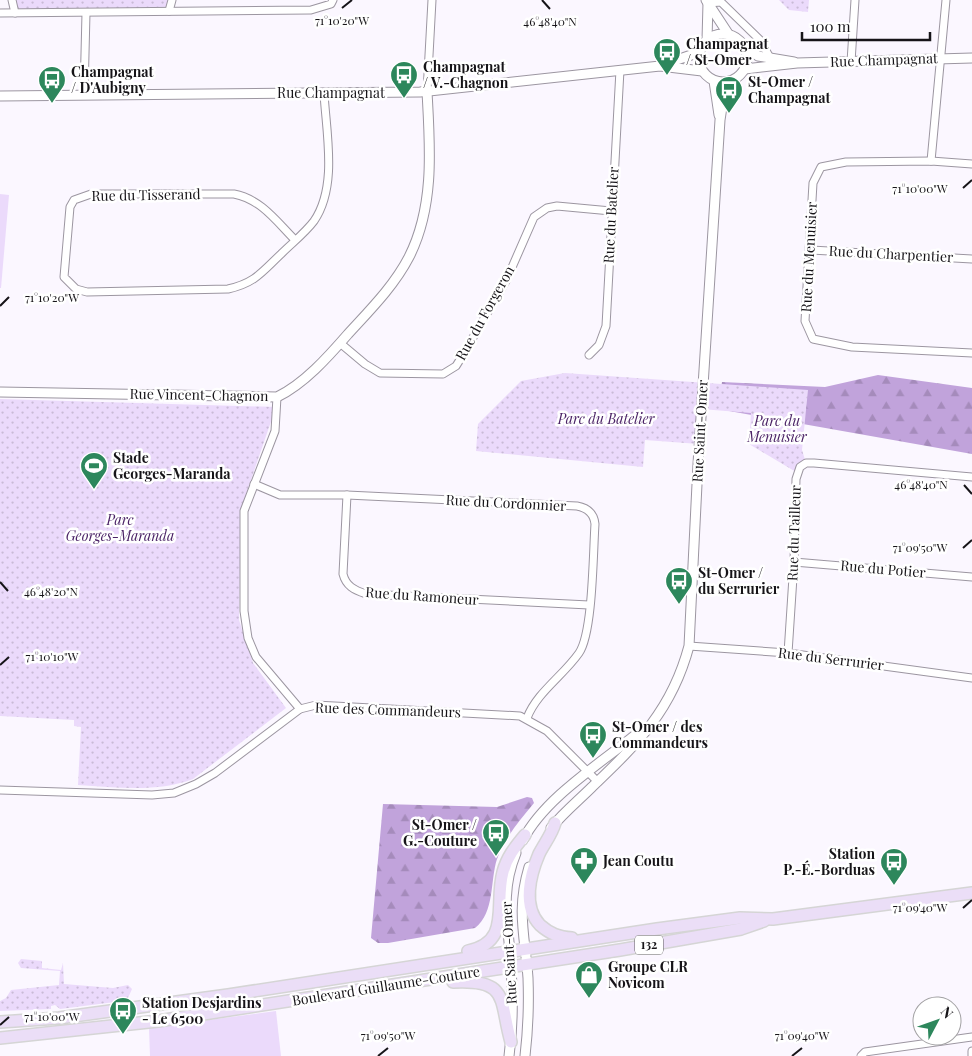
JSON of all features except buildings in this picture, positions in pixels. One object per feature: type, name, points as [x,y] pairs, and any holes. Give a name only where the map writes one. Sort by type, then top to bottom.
[{"type":"main road","points":[[555,823],[539,855],[531,880],[530,901],[533,916],[546,930],[554,935],[569,938],[604,937]]},
{"type":"main road","points":[[421,964],[438,958],[479,949],[494,937],[498,927],[499,899],[503,872],[512,850],[525,835]]},
{"type":"main road","name":"Boulevard Guillaume-Couture","points":[[0,1022],[59,1018],[158,1005],[421,964],[740,918],[769,919],[972,893]]},
{"type":"main road","name":"Boulevard Guillaume-Couture","points":[[0,1038],[150,1022],[424,980],[742,930],[769,919]]},
{"type":"main road","points":[[424,980],[441,983],[482,983],[494,989],[505,1007],[511,1042]]},
{"type":"street","points":[[12,0],[14,13]]},
{"type":"street","points":[[170,11],[172,0]]},
{"type":"street","points":[[0,13],[86,14],[170,11],[311,10],[331,4],[333,0]]},
{"type":"street","points":[[427,92],[432,0]]},
{"type":"street","points":[[851,62],[855,0]]},
{"type":"street","points":[[931,161],[946,0]]},
{"type":"street","points":[[707,2],[729,35]]},
{"type":"street","points":[[707,2],[707,40]]},
{"type":"street","points":[[707,2],[721,2],[760,40],[769,56]]},
{"type":"street","points":[[84,94],[86,14]]},
{"type":"street","points":[[729,35],[736,37],[745,47],[748,62],[746,69],[736,79],[722,83],[714,81],[702,71],[700,52],[707,40],[714,36],[729,35]]},
{"type":"street","name":"Rue Champagnat","points":[[745,47],[758,56],[769,56],[797,63]]},
{"type":"street","name":"Rue Champagnat","points":[[660,66],[700,52]]},
{"type":"street","name":"Rue Champagnat","points":[[746,69],[797,63],[972,58]]},
{"type":"street","name":"Rue Champagnat","points":[[0,96],[427,92],[660,66],[702,71]]},
{"type":"street","name":"Rue du Batelier","points":[[589,355],[598,345],[606,326],[620,70]]},
{"type":"street","name":"Rue Saint-Omer","points":[[525,1056],[528,1004],[527,964],[521,910],[524,884],[536,849],[555,823],[640,742],[672,694],[684,669],[689,646],[698,464],[720,120],[724,94],[736,79]]},
{"type":"street","name":"Rue Saint-Omer","points":[[714,81],[714,95],[720,120]]},
{"type":"street","name":"Rue Vincent-Chagnon","points":[[0,392],[277,397],[293,388],[340,343],[397,277],[417,239],[426,204],[428,182],[427,92]]},
{"type":"street","name":"Rue du Tisserand","points":[[296,240],[260,204],[247,197],[234,194],[91,194],[74,200],[70,207],[64,277],[76,289],[87,292],[228,289],[250,283],[296,240],[313,221],[320,209],[326,189],[328,172],[324,93]]},
{"type":"street","name":"Rue du Menuisier","points":[[972,164],[931,161],[846,162],[821,167],[813,183],[811,250],[805,321],[813,339],[852,347],[972,354]]},
{"type":"street","name":"Rue du Forgeron","points":[[340,343],[365,364],[380,373],[443,374],[456,366],[462,358],[499,293],[534,217],[547,208],[558,206],[611,211]]},
{"type":"street","name":"Rue du Charpentier","points":[[811,250],[972,259]]},
{"type":"street","points":[[277,397],[275,431],[244,510],[244,611],[248,638],[256,657],[300,709]]},
{"type":"street","name":"Rue du Tailleur","points":[[788,653],[794,562],[796,472],[806,463],[972,477]]},
{"type":"street","name":"Rue du Cordonnier","points":[[254,484],[280,495],[347,495],[583,507],[594,516],[595,524],[586,639],[581,651],[532,705],[527,718]]},
{"type":"street","name":"Rue du Ramoneur","points":[[347,495],[343,574],[345,580],[356,591],[366,594],[589,605]]},
{"type":"street","name":"Rue du Potier","points":[[794,562],[972,577]]},
{"type":"street","name":"Rue du Serrurier","points":[[689,646],[788,653],[972,678]]},
{"type":"street","name":"Rue des Commandeurs","points":[[0,790],[152,795],[174,793],[215,773],[300,709],[326,706],[509,714],[527,718],[547,731],[598,782]]},
{"type":"street","name":"Rue Saint-Omer","points":[[509,1056],[511,1042],[511,966],[505,909],[506,885],[510,868],[525,835],[539,816],[634,736],[646,731]]},
{"type":"street","points":[[860,1056],[865,1052],[972,1037]]},
{"type":"street","points":[[972,1050],[972,1056]]},
{"type":"green space","points":[[12,0],[172,0],[169,11],[15,13]]},
{"type":"green space","points":[[779,0],[809,0],[808,12],[789,10]]},
{"type":"green space","points":[[0,194],[9,195],[1,288],[0,288]]},
{"type":"green space","name":"Parc du Batelier","points":[[565,373],[808,390],[802,450],[806,463],[796,472],[749,444],[751,413],[701,409],[699,444],[645,440],[643,467],[476,451],[478,424],[521,381]]},
{"type":"green space","points":[[878,375],[972,388],[972,454],[718,409],[722,382],[825,387]]},
{"type":"green space","name":"Parc Georges-Maranda","points":[[0,399],[276,407],[241,509],[239,620],[253,663],[286,708],[193,779],[151,788],[78,785],[81,727],[74,726],[74,720],[0,716]]},
{"type":"green space","points":[[527,797],[532,798],[534,803],[513,829],[500,851],[495,867],[489,905],[486,914],[475,928],[388,943],[378,943],[371,938],[383,804],[497,807]]},
{"type":"green space","points":[[21,959],[42,961],[42,968],[61,970],[63,963],[64,984],[113,988],[128,985],[132,989],[128,998],[123,1001],[60,1009],[55,1005],[51,1006],[51,1009],[0,1011],[0,1001],[6,998],[11,990],[59,985],[60,971],[21,968],[18,963]]},
{"type":"green space","points":[[276,1011],[281,1056],[150,1056],[149,1028]]},
{"type":"place","name":"Champagnat / St-Omer","points":[[667,76]]},
{"type":"place","name":"Champagnat / V.-Chagnon","points":[[404,99]]},
{"type":"place","name":"Champagnat / D'Aubigny","points":[[52,104]]},
{"type":"place","name":"St-Omer / Champagnat","points":[[729,114]]},
{"type":"place","name":"Stade Georges-Maranda","points":[[94,490]]},
{"type":"place","name":"St-Omer / du Serrurier","points":[[679,605]]},
{"type":"place","name":"St-Omer / des Commandeurs","points":[[593,759]]},
{"type":"place","name":"St-Omer / G.-Couture","points":[[496,857]]},
{"type":"place","name":"Jean Coutu","points":[[584,885]]},
{"type":"place","name":"Station P.-É.-Borduas","points":[[894,886]]},
{"type":"place","name":"Groupe CLR Novicom","points":[[589,999]]},
{"type":"place","name":"Station Desjardins - Le 6500","points":[[123,1035]]},
{"type":"park label","name":"Parc du Menuisier","points":[[777,430]]}]
